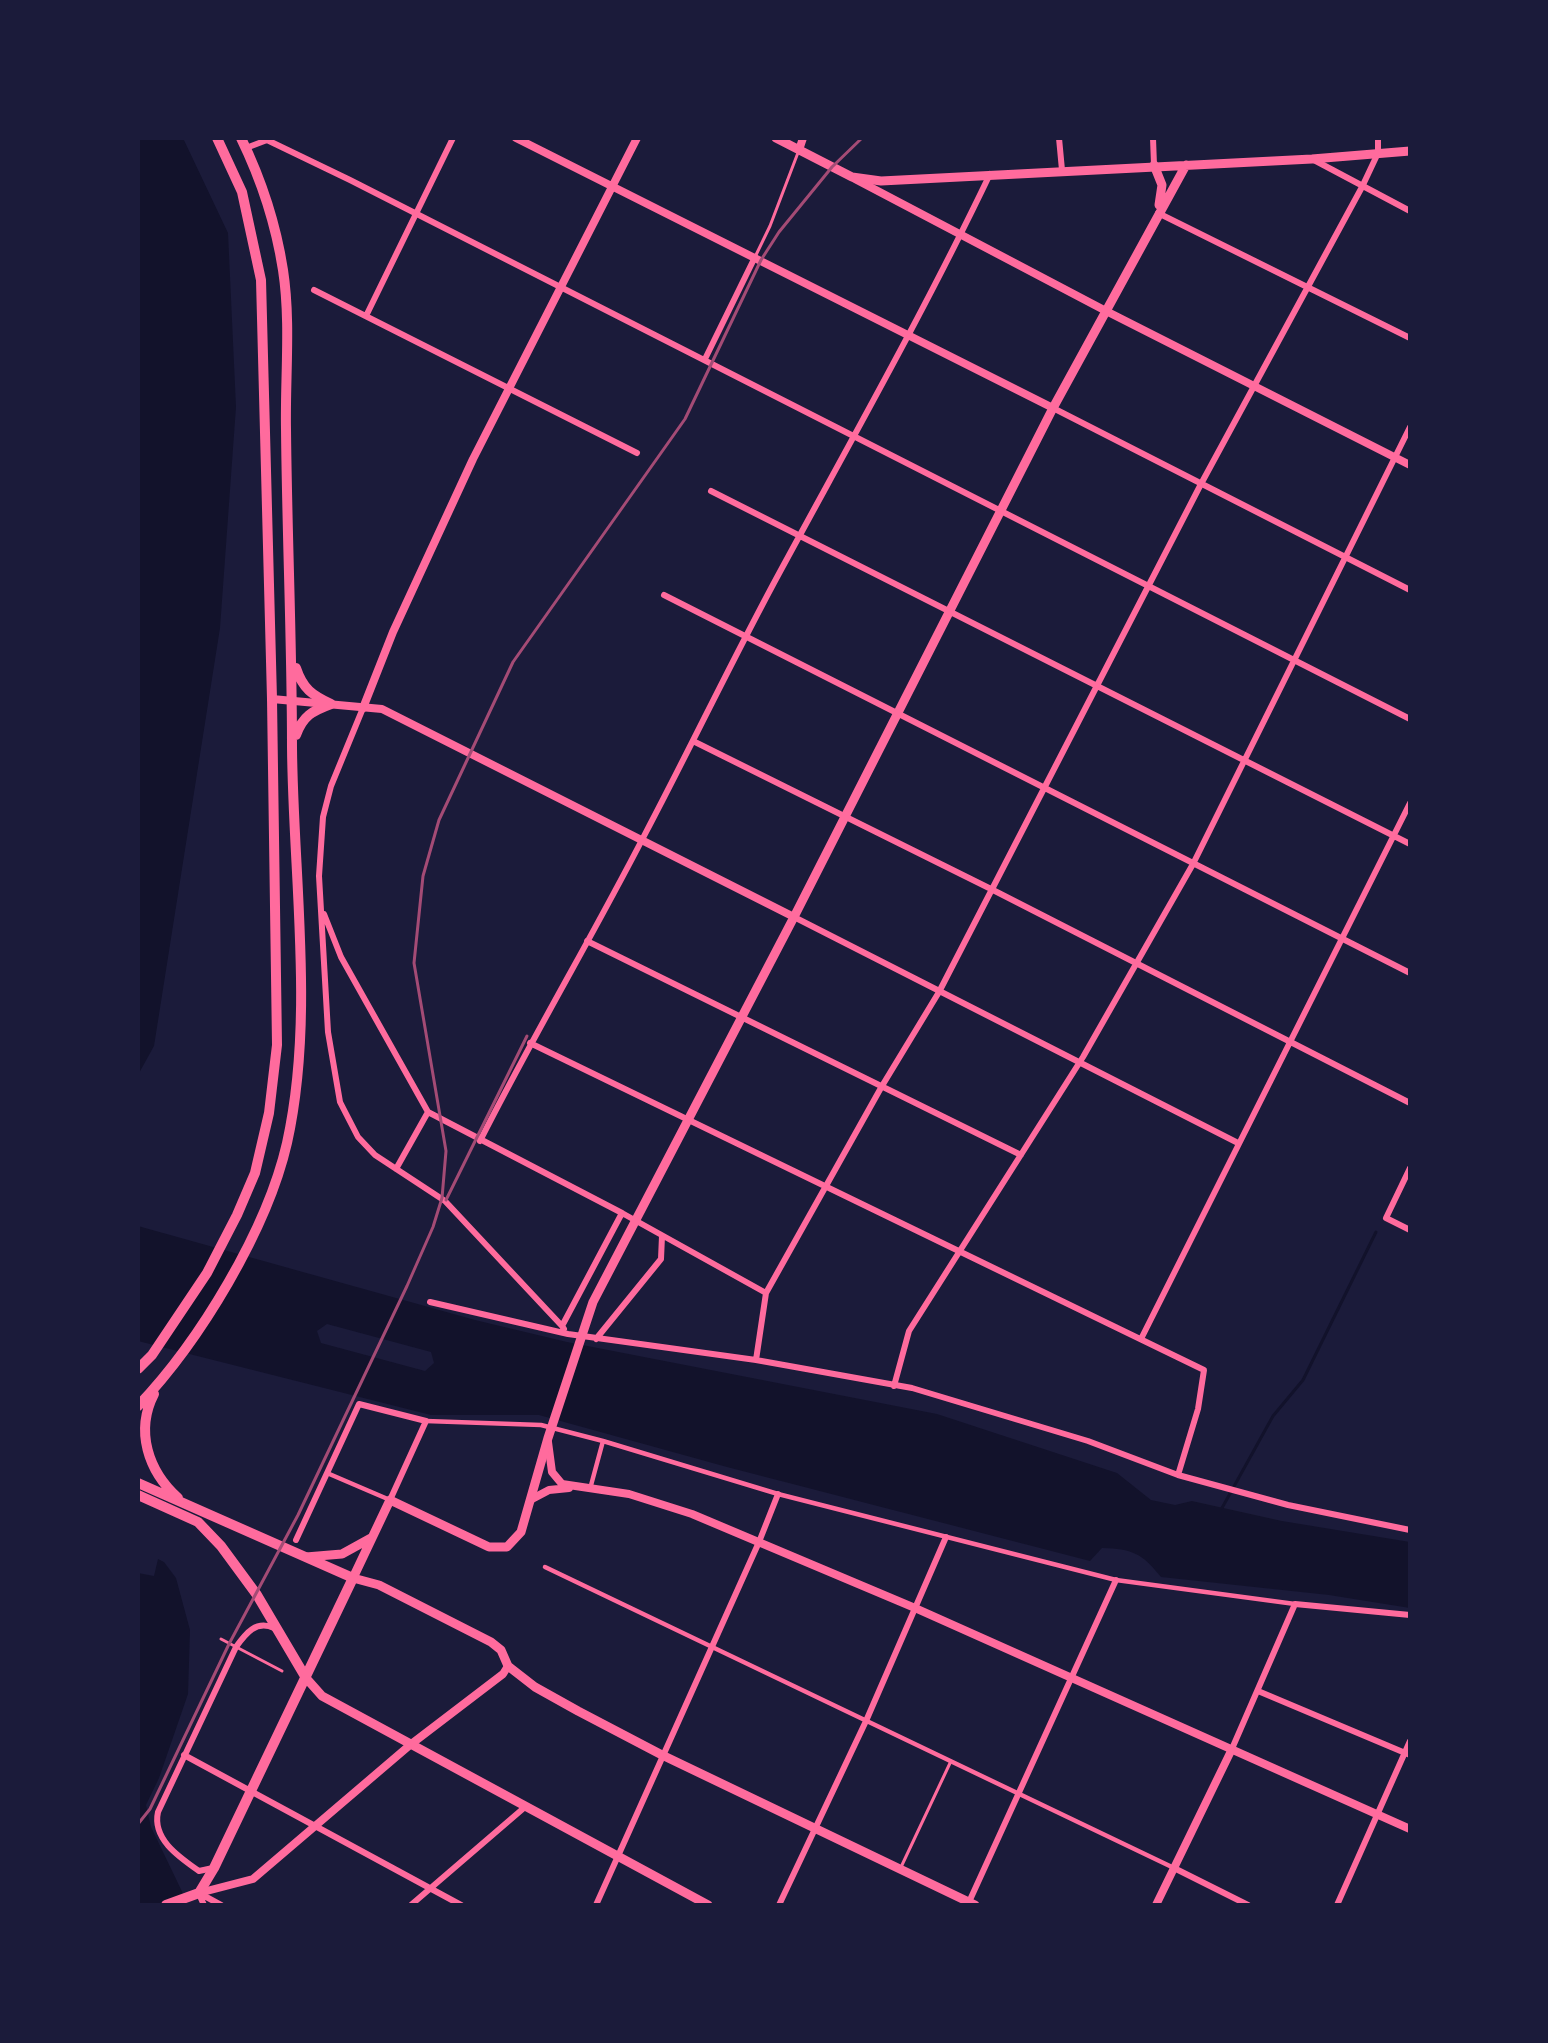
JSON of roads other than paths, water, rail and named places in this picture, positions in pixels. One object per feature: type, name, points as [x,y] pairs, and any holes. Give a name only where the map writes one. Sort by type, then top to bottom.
[{"type":"highway","points":[[138,1369],[152,1355],[207,1273],[225,1240],[255,1173],[269,1113],[277,1045],[272,699],[261,280],[242,192],[217,138]]},
{"type":"highway","points":[[138,1406],[175,1360],[220,1297],[249,1246],[286,1147],[293,1110],[301,1032],[292,743],[286,300],[282,268],[271,221],[259,180],[243,143]]},
{"type":"highway","points":[[292,660],[301,683],[310,694],[331,704]]},
{"type":"highway","points":[[292,743],[302,720],[312,711],[331,704]]},
{"type":"highway","points":[[175,1360],[145,1414],[144,1434],[149,1455],[157,1473],[166,1487],[186,1504]]},
{"type":"highway","points":[[138,1483],[353,1578],[214,1868],[196,1894],[166,1905]]},
{"type":"highway","points":[[138,1494],[198,1522],[234,1563],[279,1631],[306,1678]]},
{"type":"main road","points":[[776,138],[1106,311]]},
{"type":"main road","points":[[852,177],[893,181],[1157,165],[1312,159],[1410,151]]},
{"type":"main road","points":[[1157,165],[1168,184],[1166,198]]},
{"type":"main road","points":[[1157,165],[1162,185],[1158,213]]},
{"type":"main road","points":[[971,1904],[662,1755],[578,1711],[535,1687],[508,1666],[501,1650],[474,1634],[379,1585],[353,1578],[390,1500],[489,1547],[501,1549],[514,1542],[521,1532],[585,1322],[1053,408],[1186,165]]},
{"type":"main road","points":[[272,699],[382,709],[794,917]]},
{"type":"main road","points":[[300,1556],[342,1554],[371,1538]]},
{"type":"main road","points":[[196,1894],[253,1879],[410,1745],[503,1674],[508,1666]]},
{"type":"main road","points":[[306,1678],[322,1696],[617,1858],[708,1905]]},
{"type":"street","points":[[366,316],[453,138]]},
{"type":"street","points":[[516,138],[613,184],[1410,590]]},
{"type":"street","points":[[568,1334],[445,1201],[375,1155],[358,1137],[340,1102],[328,1032],[319,876],[323,817],[331,786],[393,632],[473,459],[637,138]]},
{"type":"street","points":[[799,150],[803,138]]},
{"type":"street","points":[[1059,138],[1062,170]]},
{"type":"street","points":[[1153,138],[1157,165]]},
{"type":"street","points":[[756,1360],[766,1293],[882,1086],[939,992],[1201,483],[1362,187],[1378,153],[1378,138]]},
{"type":"street","points":[[243,143],[267,139],[561,285],[1410,718]]},
{"type":"street","points":[[1312,159],[1410,211]]},
{"type":"street","points":[[480,1141],[530,1043],[643,839],[745,636],[909,336],[990,174]]},
{"type":"street","points":[[1158,213],[1207,235],[1410,338]]},
{"type":"street","points":[[705,359],[755,257]]},
{"type":"street","points":[[314,290],[637,453]]},
{"type":"street","points":[[1106,311],[1410,465]]},
{"type":"street","points":[[894,1386],[909,1331],[1078,1063],[1192,864],[1296,660],[1410,427]]},
{"type":"street","points":[[711,491],[1410,844]]},
{"type":"street","points":[[664,596],[1410,973]]},
{"type":"street","points":[[693,741],[992,889],[1410,1102]]},
{"type":"street","points":[[1141,1339],[1288,1041],[1410,803]]},
{"type":"street","points":[[322,908],[341,957],[428,1112],[622,1213],[766,1293]]},
{"type":"street","points":[[794,917],[1238,1143]]},
{"type":"street","points":[[587,941],[1021,1155]]},
{"type":"street","points":[[530,1043],[1204,1370],[1198,1409],[1178,1475]]},
{"type":"street","points":[[396,1169],[428,1112]]},
{"type":"street","points":[[1410,1168],[1386,1218],[1410,1230]]},
{"type":"street","points":[[562,1326],[622,1213]]},
{"type":"street","points":[[597,1338],[661,1259],[662,1236]]},
{"type":"street","points":[[430,1302],[568,1334],[756,1360],[912,1388],[1077,1438],[1178,1475],[1288,1505],[1410,1530]]},
{"type":"street","points":[[296,1540],[359,1404],[426,1420],[526,1424],[603,1441],[778,1494],[1116,1580],[1295,1604],[1410,1615]]},
{"type":"street","points":[[327,1473],[390,1500],[426,1420]]},
{"type":"street","points":[[548,1438],[552,1472],[562,1484],[573,1488]]},
{"type":"street","points":[[590,1489],[603,1441]]},
{"type":"street","points":[[532,1499],[549,1490],[573,1488],[629,1494],[668,1505],[915,1608],[1410,1829]]},
{"type":"street","points":[[591,1905],[597,1902],[759,1542],[778,1494]]},
{"type":"street","points":[[779,1905],[866,1721],[946,1537]]},
{"type":"street","points":[[545,1567],[1248,1905]]},
{"type":"street","points":[[971,1904],[1018,1793],[1116,1580]]},
{"type":"street","points":[[1156,1905],[1231,1751],[1295,1604]]},
{"type":"street","points":[[214,1868],[199,1871],[182,1859],[162,1838],[156,1823],[158,1812],[236,1647],[246,1633],[259,1626],[271,1626],[279,1631]]},
{"type":"street","points":[[1258,1691],[1407,1754]]},
{"type":"street","points":[[1337,1905],[1407,1754],[1410,1741]]},
{"type":"street","points":[[184,1755],[461,1905]]},
{"type":"street","points":[[411,1905],[525,1807]]},
{"type":"street","points":[[196,1894],[204,1905]]},
{"type":"street","points":[[196,1894],[221,1905]]},
{"type":"lane","points":[[755,257],[770,226],[799,150]]},
{"type":"lane","points":[[221,1640],[282,1671]]},
{"type":"lane","points":[[903,1865],[951,1761]]},
{"type":"waterway","points":[[1222,1508],[1273,1416],[1303,1380],[1376,1232]]},
{"type":"railway","points":[[138,1824],[150,1809],[229,1644],[298,1515],[407,1286],[433,1227],[442,1198],[446,1151],[414,963],[423,876],[439,820],[513,662],[685,419],[761,260],[779,232],[832,167],[862,138]]},
{"type":"railway","points":[[446,1200],[527,1036]]}]
